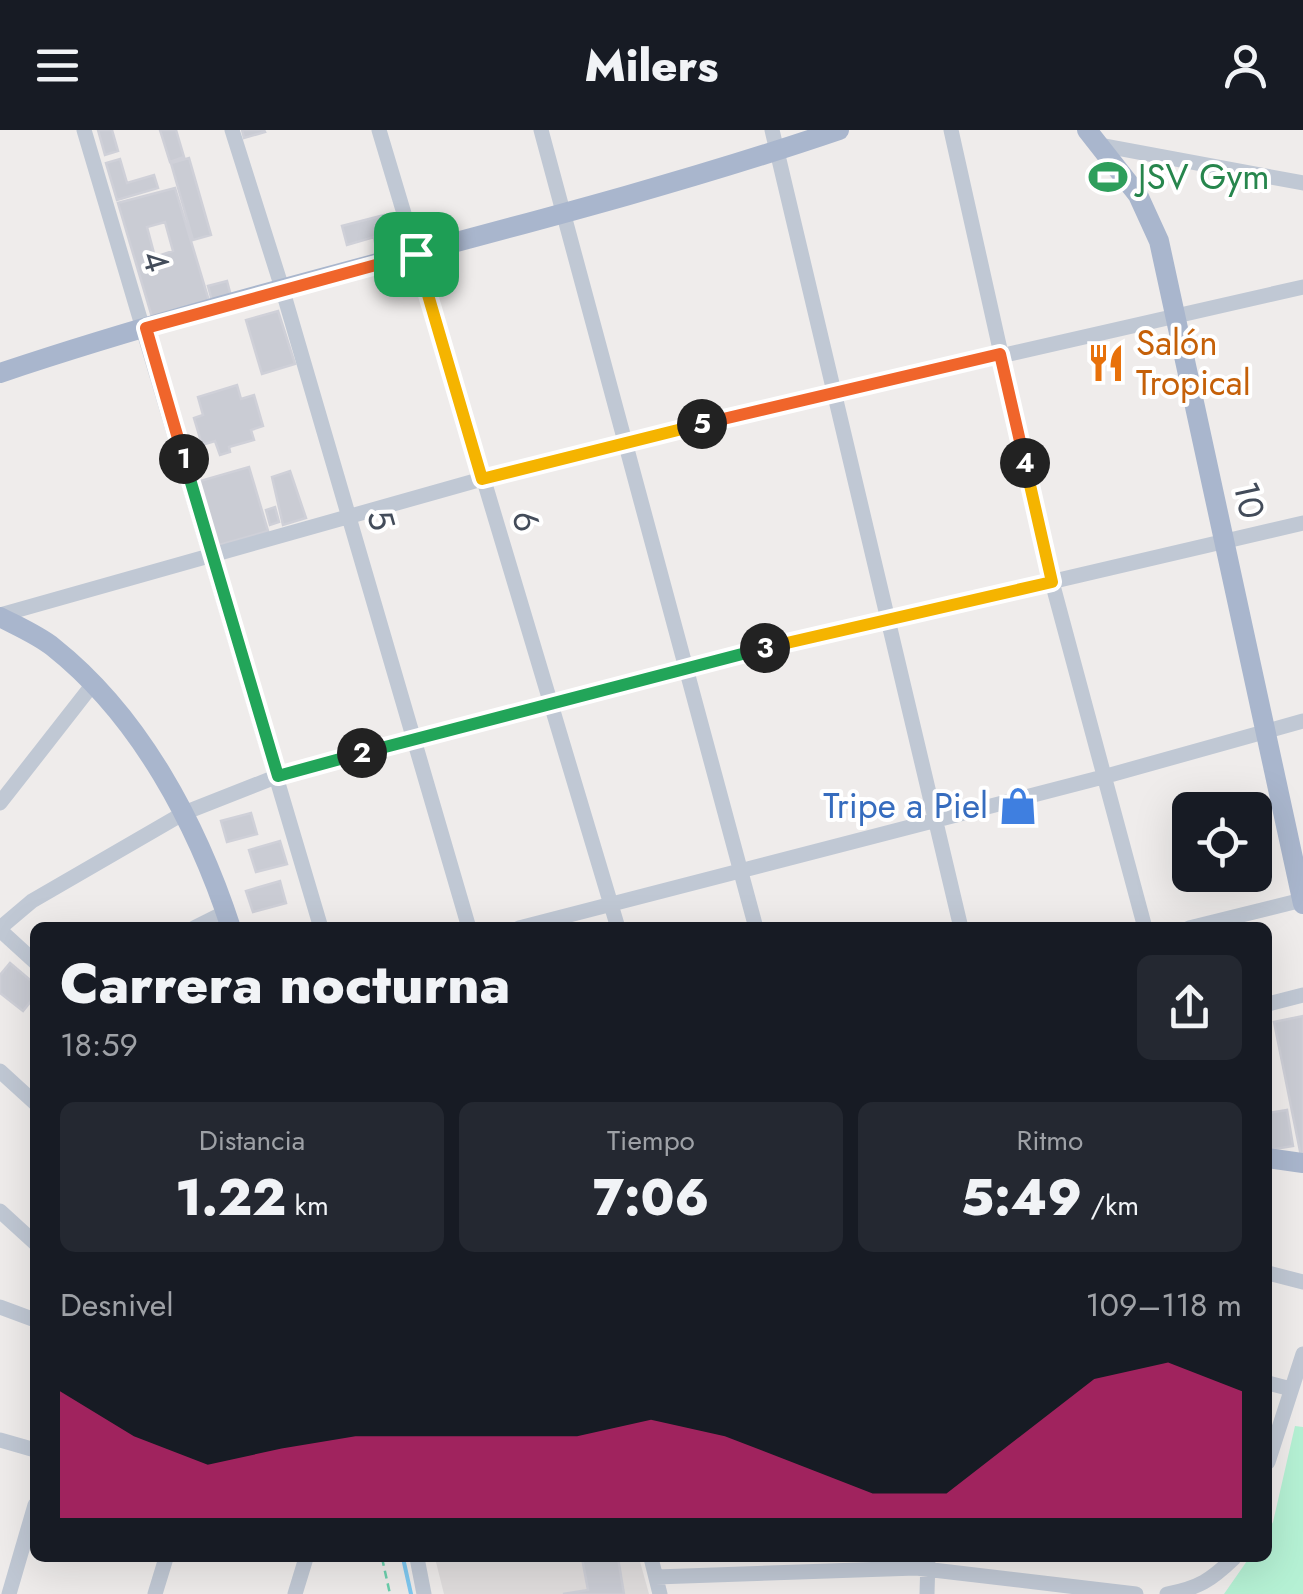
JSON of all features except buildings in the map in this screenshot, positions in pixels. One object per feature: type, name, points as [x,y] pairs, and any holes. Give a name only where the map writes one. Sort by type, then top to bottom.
[{"type":"main road","points":[[0,374],[282,288],[416,254],[839,130]]},
{"type":"main road","name":"10","points":[[1093,138],[1138,195],[1158,240],[1303,902]]},
{"type":"main road","points":[[0,616],[51,645],[93,684],[146,750],[184,813],[228,920]]},
{"type":"main road","points":[[1272,1159],[1303,1163]]},
{"type":"street","name":"4","points":[[84,130],[146,328],[319,922]]},
{"type":"street","name":"5","points":[[232,130],[467,922]]},
{"type":"street","name":"6","points":[[379,130],[616,922]]},
{"type":"street","points":[[540,130],[754,922]]},
{"type":"street","points":[[772,130],[959,922]]},
{"type":"street","points":[[951,130],[1052,582],[1143,922]]},
{"type":"street","points":[[1093,138],[1303,183]]},
{"type":"street","points":[[0,616],[624,442],[1303,288]]},
{"type":"street","points":[[30,957],[0,929],[32,901],[184,813],[278,776],[686,667],[1303,523]]},
{"type":"street","points":[[0,803],[5,784],[93,684]]},
{"type":"street","points":[[541,922],[1303,721]]},
{"type":"street","points":[[1215,922],[1303,902]]},
{"type":"street","points":[[1272,1003],[1303,995]]},
{"type":"street","points":[[0,1071],[30,1098]]},
{"type":"street","points":[[0,1211],[30,1238]]},
{"type":"street","points":[[1272,1275],[1303,1282]]},
{"type":"street","points":[[0,1306],[30,1318]]},
{"type":"street","points":[[1272,1450],[1303,1354]]},
{"type":"street","points":[[1272,1384],[1292,1389]]},
{"type":"street","points":[[0,1440],[30,1449]]},
{"type":"street","points":[[9,1594],[30,1523]]},
{"type":"street","points":[[156,1594],[165,1562]]},
{"type":"street","points":[[295,1594],[305,1562]]},
{"type":"street","points":[[418,1562],[424,1594]]},
{"type":"street","points":[[1167,1594],[1193,1592],[1230,1562]]},
{"type":"street","points":[[927,1594],[928,1563]]},
{"type":"street","points":[[658,1586],[928,1563],[1136,1594]]},
{"type":"path","points":[[383,1562],[390,1594]]},
{"type":"shaded area","points":[[436,1562],[640,1562],[649,1594],[444,1594]]},
{"type":"green space","points":[[1295,1426],[1303,1427],[1303,1594],[1224,1594],[1246,1562],[1272,1562],[1273,1522]]},
{"type":"waterway","points":[[404,1562],[411,1594]]},
{"type":"place","name":"JSV Gym","points":[[1108,177]]},
{"type":"place","name":"Salón Tropical","points":[[1106,363]]},
{"type":"place","name":"Tripe a Piel","points":[[1018,806]]},
{"type":"route","points":[[416,254],[482,479],[1000,354],[1052,582],[686,667],[278,776],[146,328],[416,254]]}]
